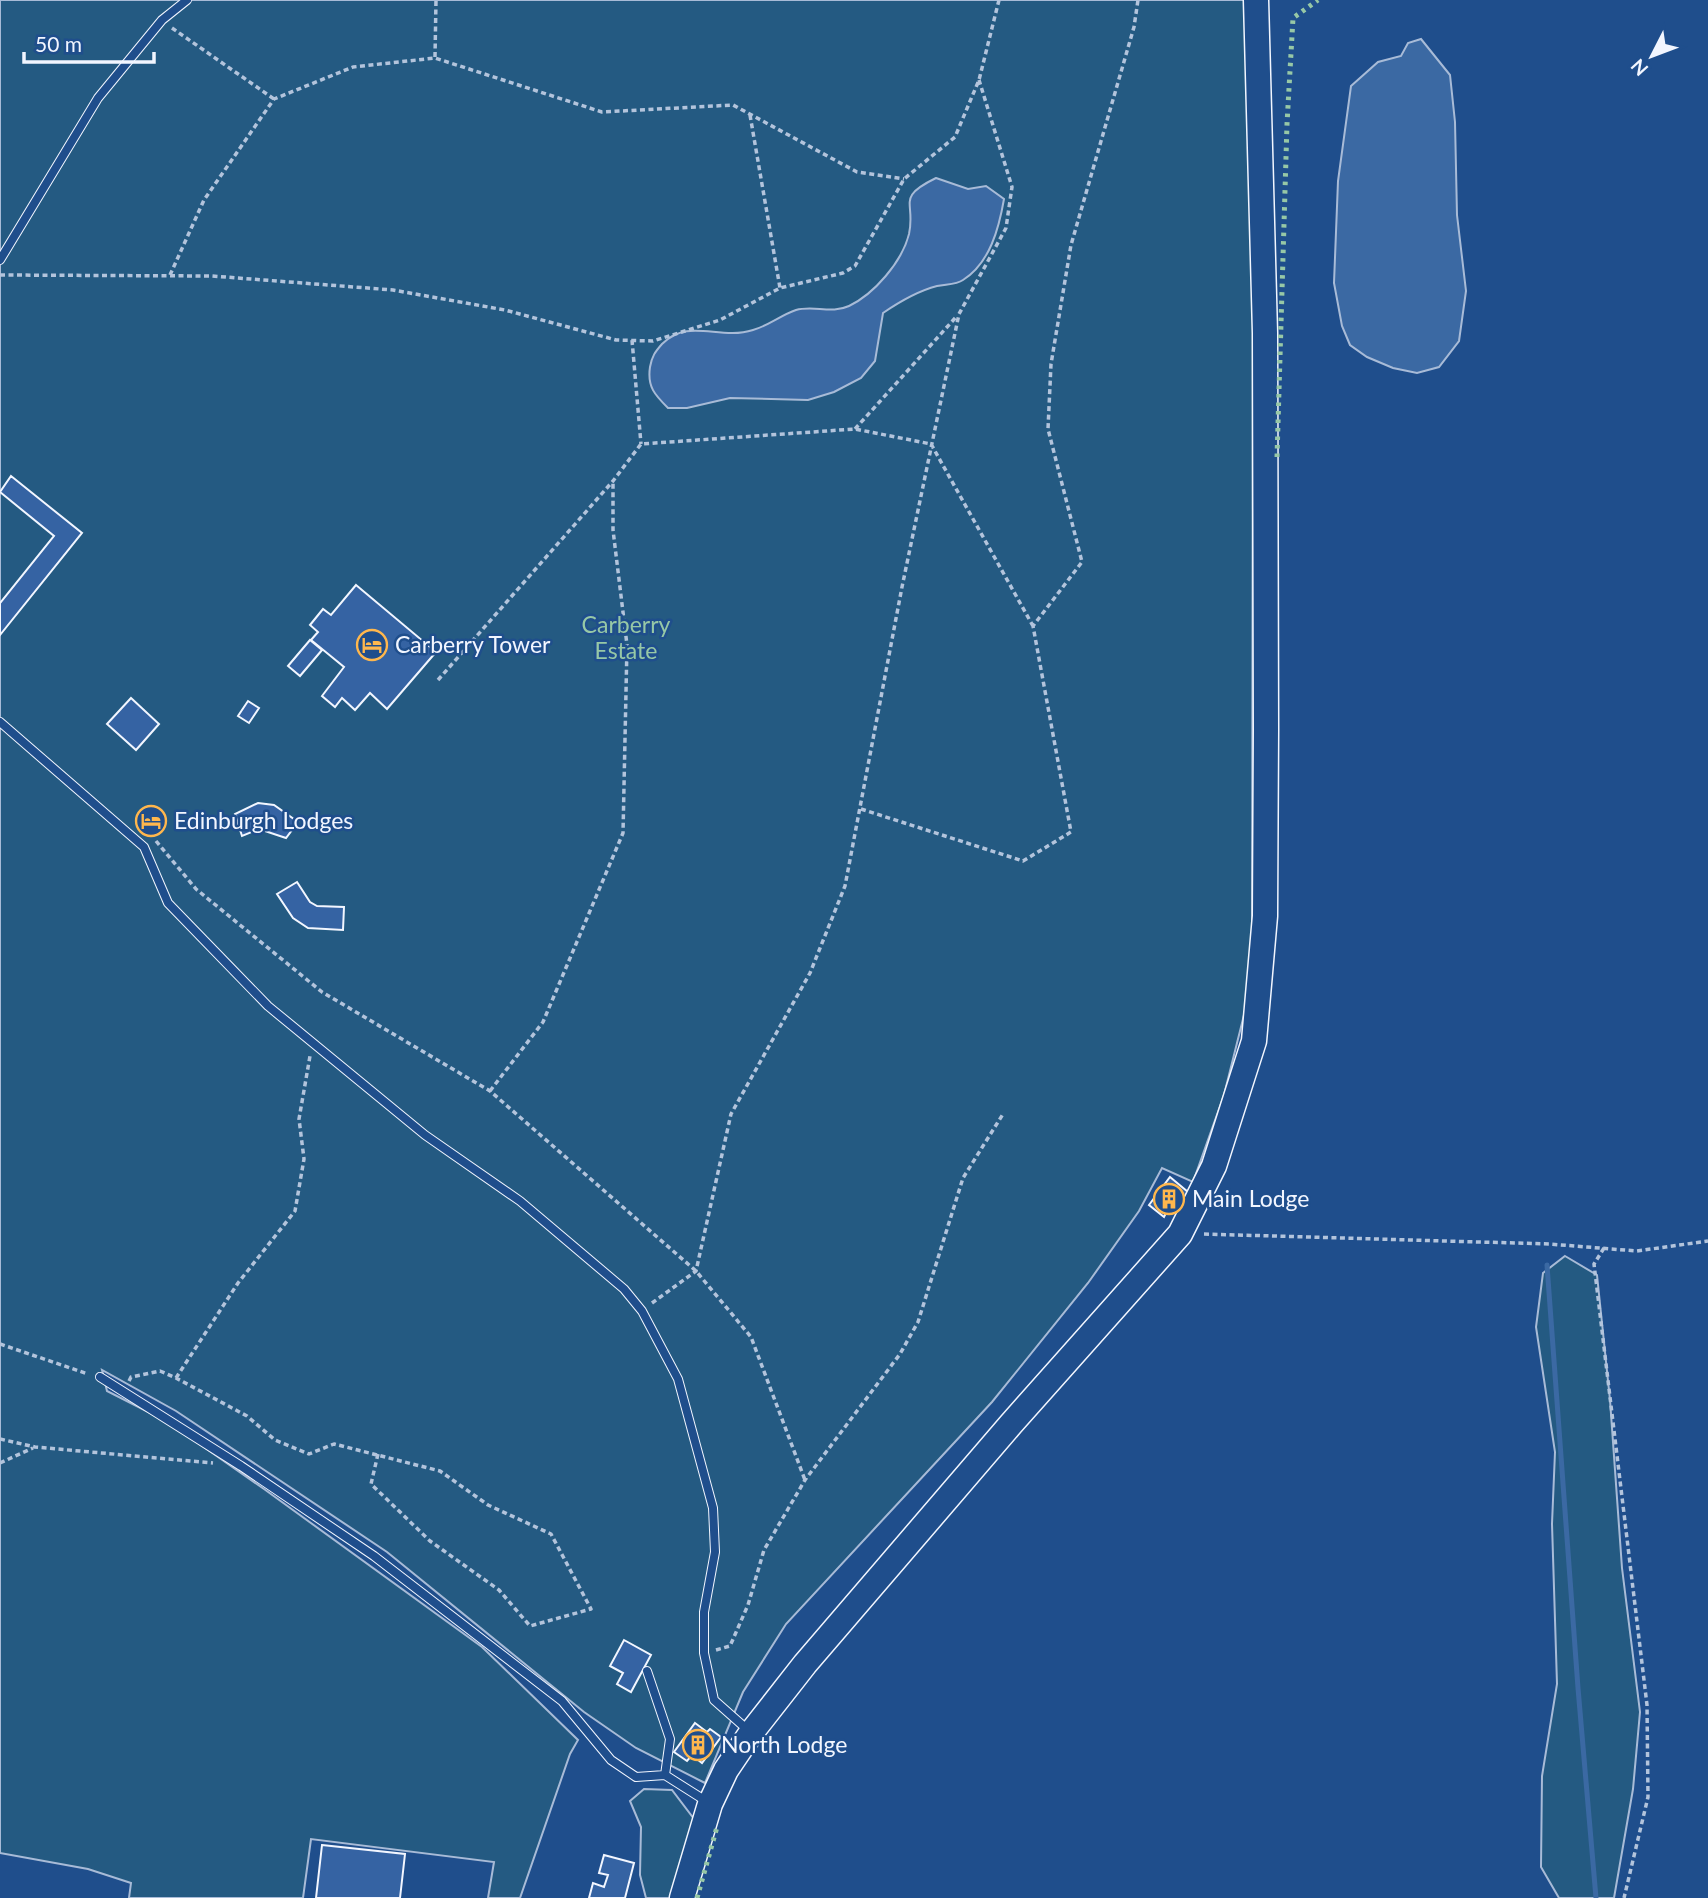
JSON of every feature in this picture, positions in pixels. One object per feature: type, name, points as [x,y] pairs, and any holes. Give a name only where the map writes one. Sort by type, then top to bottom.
[{"type":"main road","points":[[682,1898],[710,1804],[726,1770],[751,1733],[805,1664],[993,1445],[1180,1234],[1214,1166],[1254,1041],[1265,916],[1265,334],[1256,0]]},
{"type":"lane","points":[[0,260],[97,98],[162,20],[187,0]]},
{"type":"lane","points":[[0,722],[144,847],[168,904],[268,1006],[425,1135],[520,1201],[624,1289],[642,1311],[678,1379],[713,1508],[715,1552],[704,1612],[704,1653],[714,1700],[751,1733]]},
{"type":"lane","points":[[100,1377],[241,1466],[374,1556],[562,1701],[611,1760],[636,1777],[665,1776],[710,1804]]},
{"type":"lane","points":[[647,1671],[670,1739],[665,1776]]},
{"type":"path","points":[[435,58],[436,0]]},
{"type":"path","points":[[0,275],[212,276],[393,290],[505,310],[616,340],[653,341],[720,320],[780,288],[843,273],[855,266],[904,179],[955,137],[979,80],[999,0]]},
{"type":"path","points":[[1033,626],[1082,562],[1048,429],[1051,364],[1071,246],[1134,27],[1138,0]]},
{"type":"path","points":[[162,20],[274,99]]},
{"type":"path","points":[[170,275],[204,200],[274,99],[353,68],[435,58],[602,112],[733,105],[857,172],[904,179]]},
{"type":"path","points":[[855,429],[960,314],[1006,228],[1012,187],[979,80]]},
{"type":"path","points":[[750,115],[780,288]]},
{"type":"path","points":[[642,1311],[696,1271],[731,1114],[810,973],[845,886],[931,444],[960,314]]},
{"type":"path","points":[[438,680],[612,481],[641,444],[632,340]]},
{"type":"path","points":[[641,444],[855,429],[931,444],[1033,626],[1071,831],[1023,861],[861,809]]},
{"type":"path","points":[[490,1091],[543,1022],[623,833],[627,645],[613,530],[612,481]]},
{"type":"path","points":[[150,835],[195,889],[323,992],[490,1091],[696,1271],[751,1337],[805,1480]]},
{"type":"path","points":[[176,1378],[238,1283],[295,1211],[304,1159],[299,1119],[312,1042]]},
{"type":"path","points":[[704,1653],[730,1646],[748,1605],[764,1550],[805,1480],[900,1354],[918,1322],[963,1178],[1003,1114]]},
{"type":"path","points":[[1180,1234],[1549,1244],[1637,1251],[1708,1241]]},
{"type":"path","points":[[1604,1248],[1594,1264],[1647,1705],[1648,1797],[1624,1898]]},
{"type":"path","points":[[0,1345],[100,1377]]},
{"type":"path","points":[[122,1391],[131,1377],[160,1371],[247,1416],[275,1440],[309,1454],[334,1444],[378,1454],[440,1471],[488,1505],[551,1534],[591,1609],[530,1626],[499,1590],[430,1541],[371,1484],[378,1454]]},
{"type":"path","points":[[0,1439],[35,1447],[241,1466]]},
{"type":"path","points":[[0,1463],[35,1447]]},
{"type":"green space","name":"Carberry Estate","points":[[0,0],[1245,0],[1253,318],[1252,958],[1246,1007],[1224,1095],[1193,1182],[1162,1168],[1139,1211],[1088,1283],[992,1402],[786,1624],[743,1692],[705,1783],[636,1748],[584,1712],[387,1552],[176,1411],[102,1370],[107,1391],[168,1422],[482,1647],[578,1740],[570,1754],[520,1898],[488,1898],[494,1862],[311,1839],[303,1898],[129,1898],[131,1883],[88,1869],[0,1853]]},
{"type":"green space","points":[[1565,1256],[1597,1275],[1610,1400],[1622,1568],[1640,1712],[1633,1789],[1614,1898],[1559,1898],[1541,1867],[1542,1776],[1557,1684],[1552,1524],[1555,1452],[1536,1327],[1543,1273]]},
{"type":"green space","points":[[644,1789],[672,1790],[694,1819],[670,1898],[646,1898],[640,1875],[641,1827],[630,1801]]},
{"type":"shaded area","points":[[1421,39],[1450,75],[1455,122],[1457,215],[1466,291],[1459,341],[1439,367],[1417,373],[1393,368],[1367,357],[1350,345],[1342,326],[1334,283],[1338,181],[1351,86],[1378,62],[1401,56],[1408,43]]},
{"type":"shaded area","points":[[936,178],[968,189],[986,186],[1004,199],[992,244],[980,264],[963,280],[923,291],[883,313],[875,361],[861,378],[834,392],[808,400],[730,398],[687,408],[668,408],[656,395],[649,374],[651,363],[657,349],[672,336],[694,331],[740,333],[764,326],[796,310],[843,308],[868,294],[894,266],[905,245],[909,234],[911,196]]},
{"type":"building","points":[[11,476],[82,533],[0,635],[0,603],[54,536],[0,492]]},
{"type":"building","name":"Carberry Tower","points":[[356,585],[436,652],[387,709],[370,693],[355,710],[342,698],[335,707],[322,696],[344,667],[311,640],[318,632],[310,625],[323,609],[331,615]]},
{"type":"building","points":[[310,640],[322,650],[300,676],[288,666]]},
{"type":"building","points":[[131,698],[159,724],[136,750],[107,724]]},
{"type":"building","points":[[248,701],[259,708],[249,723],[238,716]]},
{"type":"building","points":[[258,803],[274,805],[298,822],[286,838],[259,829],[242,836],[235,814]]},
{"type":"building","points":[[297,882],[310,902],[317,906],[344,907],[343,930],[308,928],[293,918],[277,894]]},
{"type":"building","name":"Main Lodge","points":[[1170,1177],[1188,1192],[1179,1206],[1170,1205],[1164,1217],[1149,1205]]},
{"type":"building","points":[[624,1640],[651,1655],[631,1692],[617,1684],[623,1673],[610,1666]]},
{"type":"building","name":"North Lodge","points":[[695,1723],[707,1732],[710,1729],[721,1737],[702,1763],[692,1755],[687,1761],[674,1752]]},
{"type":"building","points":[[322,1845],[405,1854],[400,1898],[316,1898]]},
{"type":"building","points":[[604,1855],[634,1863],[625,1898],[589,1898],[593,1883],[604,1887],[608,1875],[599,1873]]},
{"type":"waterway","points":[[1547,1265],[1596,1898]]},
{"type":"hedge","points":[[1277,457],[1287,124],[1293,18],[1318,0]]},
{"type":"hedge","points":[[697,1898],[717,1827]]},
{"type":"place","name":"Carberry Tower","points":[[372,645]]},
{"type":"place","name":"Edinburgh Lodges","points":[[151,821]]},
{"type":"place","name":"Main Lodge","points":[[1169,1199]]},
{"type":"place","name":"North Lodge","points":[[698,1745]]}]
